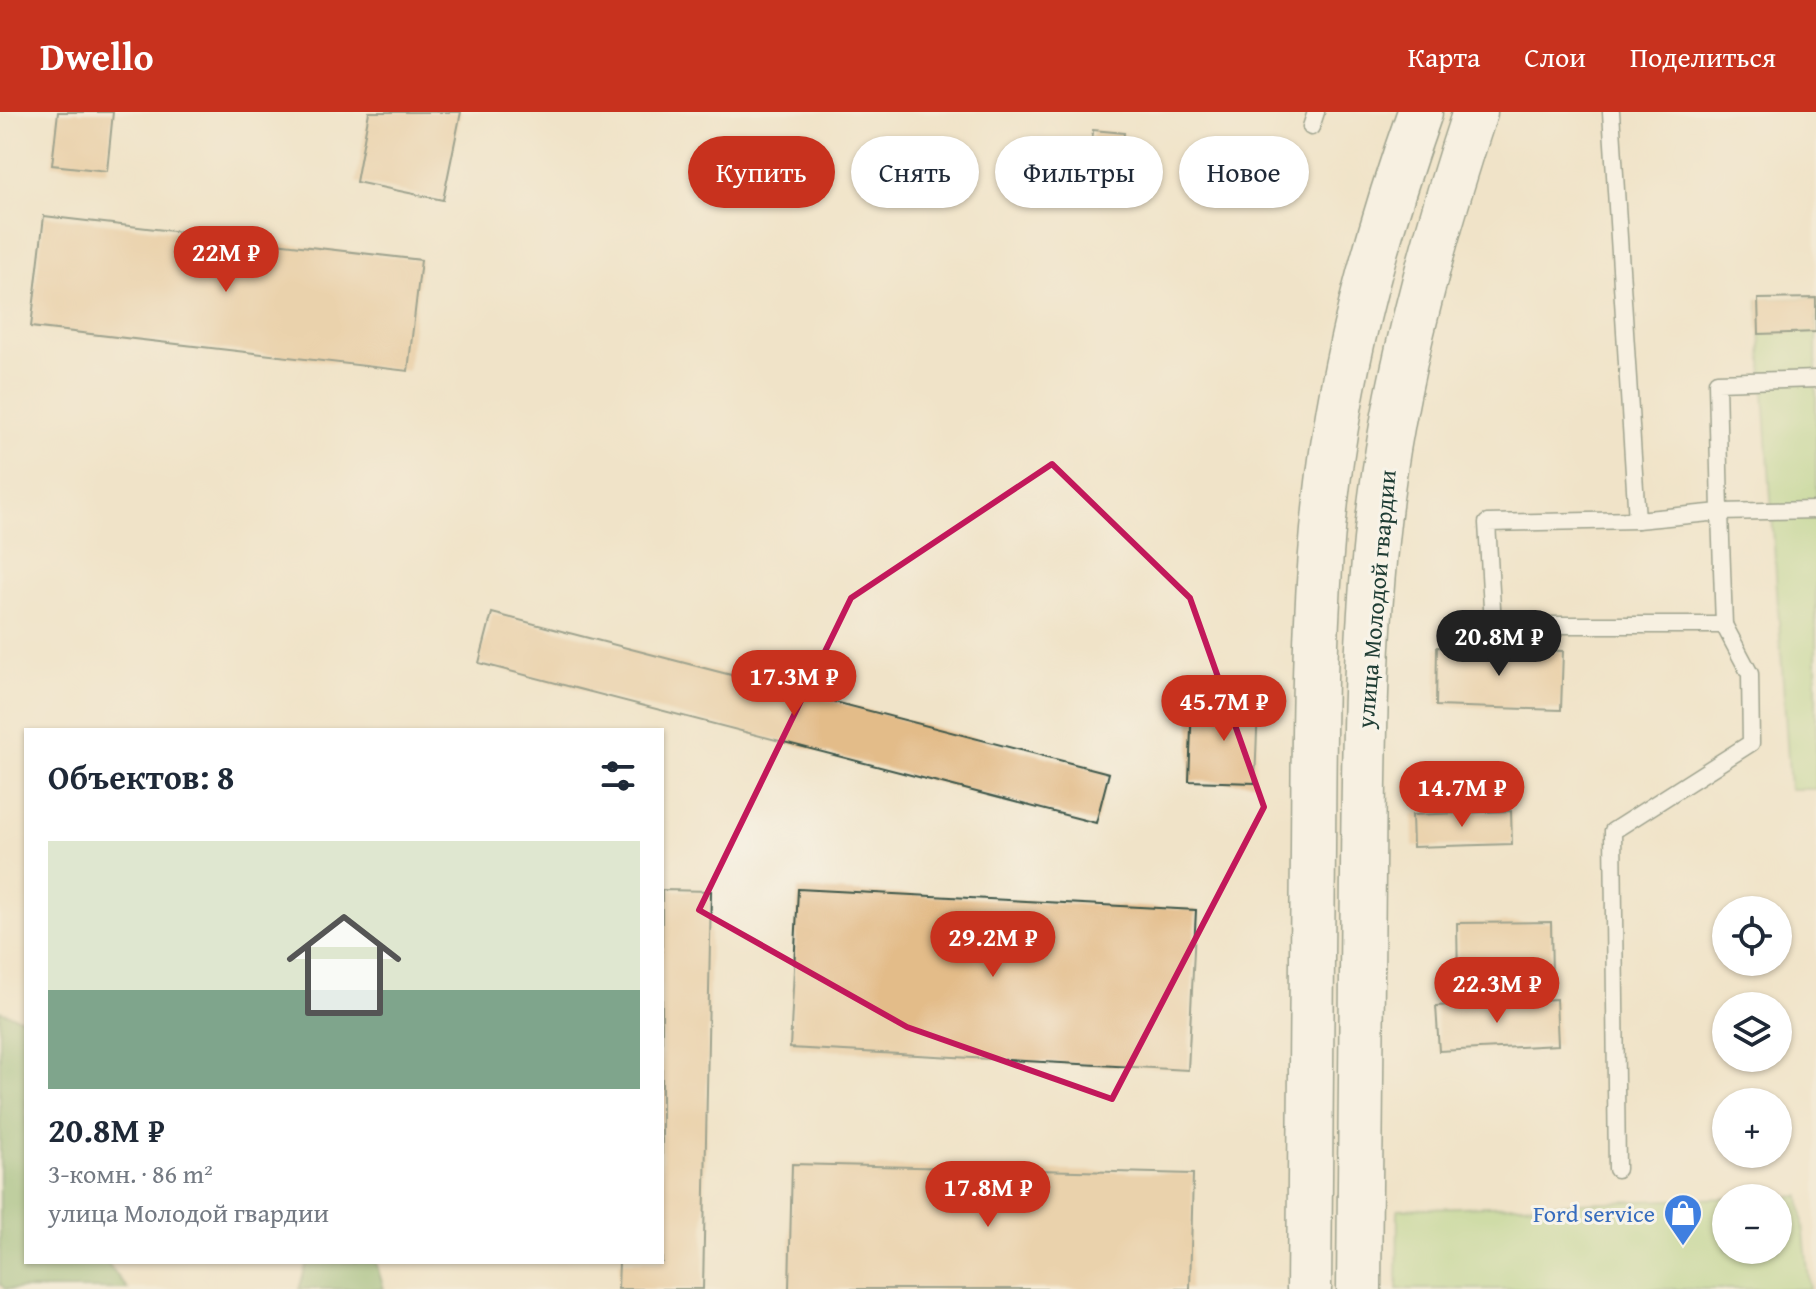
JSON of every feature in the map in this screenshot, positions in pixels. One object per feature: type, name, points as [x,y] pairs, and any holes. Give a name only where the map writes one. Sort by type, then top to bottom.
[{"type":"main road","points":[[1309,1289],[1314,692],[1323,542],[1335,433],[1354,336],[1376,248],[1420,112]]},
{"type":"main road","name":"улица Молодой гвардии","points":[[1359,1289],[1364,751],[1371,594],[1384,475],[1407,358],[1452,183],[1475,112]]},
{"type":"lane","points":[[1611,112],[1637,520]]},
{"type":"lane","points":[[1617,1169],[1613,831],[1751,743],[1750,674],[1724,625],[1717,382],[1816,379]]},
{"type":"lane","points":[[1724,625],[1493,625],[1487,523],[1637,520],[1720,512],[1816,510]]},
{"type":"highlighted area","points":[[1052,464],[1190,598],[1264,807],[1112,1099],[907,1027],[699,910],[851,598]]},
{"type":"green space","points":[[1816,298],[1816,789],[1790,789],[1758,300]]},
{"type":"green space","points":[[0,1011],[24,1019],[24,1264],[108,1264],[128,1289],[5,1289],[0,1284]]},
{"type":"green space","points":[[1792,1196],[1800,1196],[1810,1289],[1397,1289],[1398,1209],[1712,1198],[1712,1264],[1792,1264]]},
{"type":"green space","points":[[306,1264],[377,1264],[384,1289],[299,1289]]},
{"type":"building","points":[[58,112],[113,112],[107,171],[52,165]]},
{"type":"building","points":[[369,112],[461,112],[443,200],[356,182]]},
{"type":"building","points":[[1093,130],[1124,133],[1124,136],[1093,136]]},
{"type":"building","points":[[44,216],[421,260],[408,371],[31,327]]},
{"type":"building","points":[[1816,298],[1816,332],[1759,334],[1758,299]]},
{"type":"building","points":[[492,613],[1109,773],[1096,823],[479,663]]},
{"type":"building","points":[[1437,647],[1563,651],[1561,710],[1436,706]]},
{"type":"building","points":[[1192,703],[1258,705],[1255,783],[1189,781]]},
{"type":"building","points":[[1511,811],[1512,844],[1413,847],[1412,815]]},
{"type":"building","points":[[798,889],[1196,910],[1188,1070],[790,1048]]},
{"type":"building","points":[[664,890],[711,891],[703,1289],[618,1289],[619,1264],[664,1264]]},
{"type":"building","points":[[1551,922],[1552,978],[1458,980],[1457,923]]},
{"type":"building","points":[[1556,999],[1558,1045],[1439,1051],[1436,1006]]},
{"type":"building","points":[[792,1164],[1193,1174],[1190,1289],[789,1289]]},
{"type":"place","name":"Ford service","points":[[1683,1247]]}]
